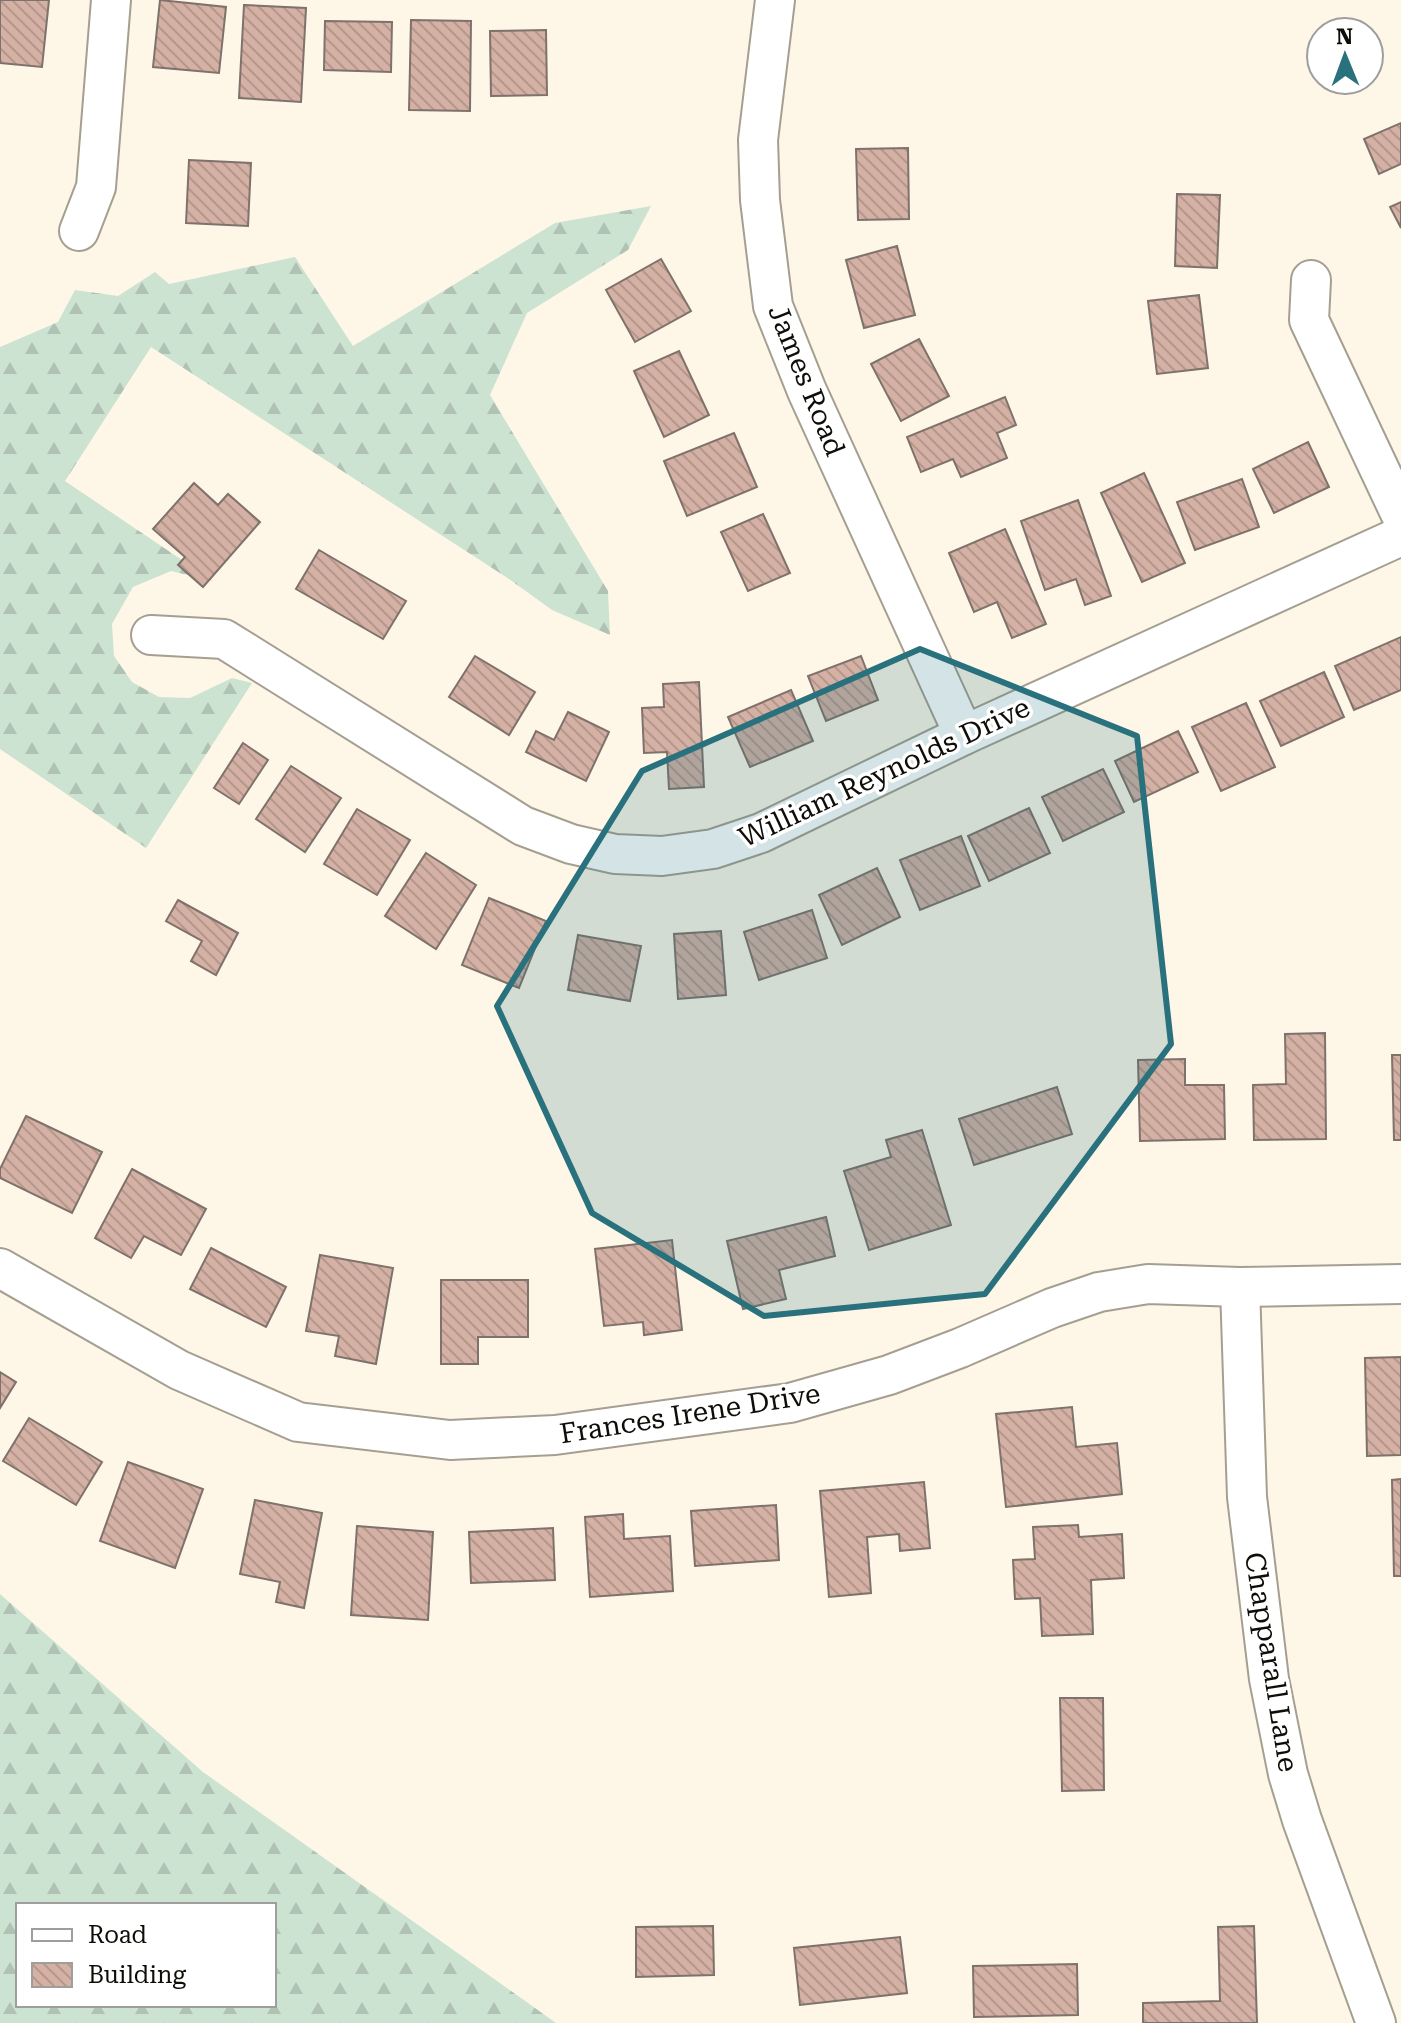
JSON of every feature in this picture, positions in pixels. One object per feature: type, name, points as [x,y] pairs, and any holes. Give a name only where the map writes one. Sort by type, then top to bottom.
[{"type":"street","points":[[79,231],[96,187],[111,0]]},
{"type":"street","name":"James Road","points":[[775,0],[758,140],[760,200],[773,306],[807,391],[964,735]]},
{"type":"street","points":[[1311,280],[1309,320],[1401,515]]},
{"type":"street","name":"William Reynolds Drive","points":[[151,635],[224,639],[523,826],[571,844],[615,854],[662,856],[713,849],[761,833],[964,735],[1401,536]]},
{"type":"street","name":"Frances Irene Drive","points":[[0,1268],[179,1370],[298,1422],[450,1440],[555,1435],[790,1403],[889,1375],[1099,1292],[1148,1284],[1240,1287],[1401,1284]]},
{"type":"street","name":"Chapparall Lane","points":[[1240,1287],[1247,1497],[1269,1679],[1288,1774],[1302,1820],[1376,2023]]},
{"type":"highlighted area","points":[[920,649],[1137,736],[1171,1044],[985,1294],[764,1316],[592,1213],[497,1006],[642,771]]},
{"type":"green space","points":[[651,206],[628,250],[527,313],[490,395],[608,591],[610,635],[552,610],[151,347],[65,481],[213,581],[171,571],[133,587],[112,624],[114,656],[132,682],[159,697],[190,698],[232,678],[252,683],[146,848],[0,749],[0,347],[58,322],[75,290],[118,296],[155,272],[169,284],[295,257],[353,346],[555,223]]},
{"type":"green space","points":[[0,1594],[203,1772],[556,2023],[0,2023]]},
{"type":"building","points":[[0,0],[49,0],[42,67],[0,63]]},
{"type":"building","points":[[160,0],[226,7],[219,73],[153,67]]},
{"type":"building","points":[[244,5],[306,8],[301,102],[239,98]]},
{"type":"building","points":[[411,20],[471,21],[470,111],[409,110]]},
{"type":"building","points":[[325,21],[392,22],[391,72],[324,70]]},
{"type":"building","points":[[546,30],[547,95],[491,96],[490,31]]},
{"type":"building","points":[[1401,123],[1401,164],[1379,174],[1364,139]]},
{"type":"building","points":[[908,148],[909,219],[858,220],[856,149]]},
{"type":"building","points":[[189,160],[251,163],[248,226],[186,223]]},
{"type":"building","points":[[1177,194],[1220,195],[1217,268],[1175,266]]},
{"type":"building","points":[[1401,202],[1401,228],[1390,207]]},
{"type":"building","points":[[897,246],[915,315],[864,328],[846,260]]},
{"type":"building","points":[[661,259],[691,311],[635,342],[606,290]]},
{"type":"building","points":[[1199,295],[1208,368],[1157,374],[1148,301]]},
{"type":"building","points":[[919,339],[949,396],[901,421],[871,364]]},
{"type":"building","points":[[679,351],[709,415],[664,437],[634,371]]},
{"type":"building","points":[[1005,397],[1016,425],[997,433],[1007,458],[961,477],[953,459],[921,472],[907,437]]},
{"type":"building","points":[[734,433],[757,487],[687,516],[664,461]]},
{"type":"building","points":[[1308,442],[1329,487],[1274,513],[1253,469]]},
{"type":"building","points":[[1144,473],[1185,563],[1142,582],[1101,493]]},
{"type":"building","points":[[1242,479],[1259,527],[1195,550],[1177,502]]},
{"type":"building","points":[[194,483],[218,505],[228,494],[260,522],[203,587],[178,565],[185,557],[153,529]]},
{"type":"building","points":[[1078,500],[1111,596],[1085,605],[1076,579],[1045,590],[1021,521]]},
{"type":"building","points":[[763,514],[790,573],[748,591],[721,532]]},
{"type":"building","points":[[1005,529],[1046,624],[1012,638],[997,602],[974,612],[949,553]]},
{"type":"building","points":[[319,550],[406,601],[383,639],[296,589]]},
{"type":"building","points":[[1401,637],[1401,690],[1354,710],[1335,666]]},
{"type":"building","points":[[475,656],[535,692],[509,735],[449,697]]},
{"type":"building","points":[[861,656],[878,700],[826,721],[808,676]]},
{"type":"building","points":[[1324,672],[1344,717],[1281,746],[1260,701]]},
{"type":"building","points":[[699,682],[704,787],[669,789],[667,752],[644,753],[642,708],[664,707],[663,684]]},
{"type":"building","points":[[791,690],[813,741],[750,767],[728,717]]},
{"type":"building","points":[[1246,703],[1275,767],[1221,791],[1192,727]]},
{"type":"building","points":[[568,712],[609,732],[586,781],[526,752],[536,731],[554,740]]},
{"type":"building","points":[[1178,731],[1198,772],[1134,802],[1115,761]]},
{"type":"building","points":[[243,743],[268,760],[239,804],[214,788]]},
{"type":"building","points":[[291,766],[341,798],[305,852],[256,819]]},
{"type":"building","points":[[1103,769],[1124,812],[1063,841],[1042,797]]},
{"type":"building","points":[[1029,808],[1050,853],[989,881],[968,836]]},
{"type":"building","points":[[357,809],[410,840],[377,895],[324,864]]},
{"type":"building","points":[[961,836],[980,886],[920,910],[900,860]]},
{"type":"building","points":[[426,853],[476,885],[436,949],[385,916]]},
{"type":"building","points":[[877,868],[900,917],[842,945],[819,895]]},
{"type":"building","points":[[489,898],[546,921],[519,988],[462,965]]},
{"type":"building","points":[[178,900],[238,933],[216,975],[191,961],[202,941],[166,921]]},
{"type":"building","points":[[812,910],[827,958],[759,980],[744,932]]},
{"type":"building","points":[[721,931],[726,995],[678,999],[674,934]]},
{"type":"building","points":[[578,935],[641,946],[630,1001],[568,990]]},
{"type":"building","points":[[1325,1033],[1326,1139],[1254,1140],[1253,1085],[1286,1084],[1285,1034]]},
{"type":"building","points":[[1392,1055],[1401,1055],[1401,1140],[1394,1140]]},
{"type":"building","points":[[1185,1059],[1185,1085],[1224,1085],[1225,1139],[1140,1141],[1138,1060]]},
{"type":"building","points":[[1057,1087],[1072,1134],[974,1165],[959,1119]]},
{"type":"building","points":[[26,1116],[102,1152],[72,1213],[0,1178],[0,1169]]},
{"type":"building","points":[[922,1130],[951,1225],[869,1250],[844,1171],[891,1157],[886,1140]]},
{"type":"building","points":[[132,1169],[206,1209],[181,1255],[144,1236],[131,1258],[95,1238]]},
{"type":"building","points":[[826,1217],[835,1256],[779,1270],[786,1299],[743,1309],[727,1241]]},
{"type":"building","points":[[672,1240],[682,1330],[644,1335],[643,1322],[604,1326],[595,1249]]},
{"type":"building","points":[[211,1248],[286,1287],[266,1327],[190,1289]]},
{"type":"building","points":[[320,1255],[393,1268],[376,1364],[335,1356],[339,1336],[306,1331]]},
{"type":"building","points":[[441,1280],[528,1280],[528,1337],[478,1337],[478,1364],[441,1364]]},
{"type":"building","points":[[1401,1357],[1401,1455],[1367,1456],[1365,1358]]},
{"type":"building","points":[[0,1372],[16,1382],[0,1408]]},
{"type":"building","points":[[1072,1407],[1076,1447],[1117,1443],[1122,1494],[1006,1507],[996,1414]]},
{"type":"building","points":[[29,1418],[102,1462],[76,1505],[3,1461]]},
{"type":"building","points":[[128,1462],[203,1489],[175,1568],[100,1541]]},
{"type":"building","points":[[1401,1479],[1401,1576],[1394,1576],[1392,1480]]},
{"type":"building","points":[[924,1482],[930,1548],[900,1551],[899,1534],[867,1537],[871,1593],[829,1597],[820,1491]]},
{"type":"building","points":[[255,1500],[322,1513],[304,1608],[276,1602],[280,1582],[240,1574]]},
{"type":"building","points":[[776,1505],[779,1560],[695,1566],[691,1511]]},
{"type":"building","points":[[623,1514],[624,1539],[670,1536],[673,1591],[590,1597],[585,1517]]},
{"type":"building","points":[[1078,1525],[1079,1537],[1122,1534],[1124,1578],[1091,1580],[1093,1634],[1042,1636],[1040,1598],[1015,1599],[1013,1560],[1035,1559],[1033,1527]]},
{"type":"building","points":[[357,1526],[433,1532],[428,1620],[351,1615]]},
{"type":"building","points":[[553,1528],[555,1580],[471,1583],[469,1532]]},
{"type":"building","points":[[1060,1698],[1103,1698],[1104,1790],[1062,1791]]},
{"type":"building","points":[[713,1926],[714,1975],[636,1977],[636,1927]]},
{"type":"building","points":[[1254,1926],[1257,2023],[1143,2023],[1143,2003],[1220,2001],[1218,1927]]},
{"type":"building","points":[[900,1937],[907,1993],[800,2005],[794,1948]]},
{"type":"building","points":[[1077,1964],[1078,2015],[974,2017],[973,1966]]}]
